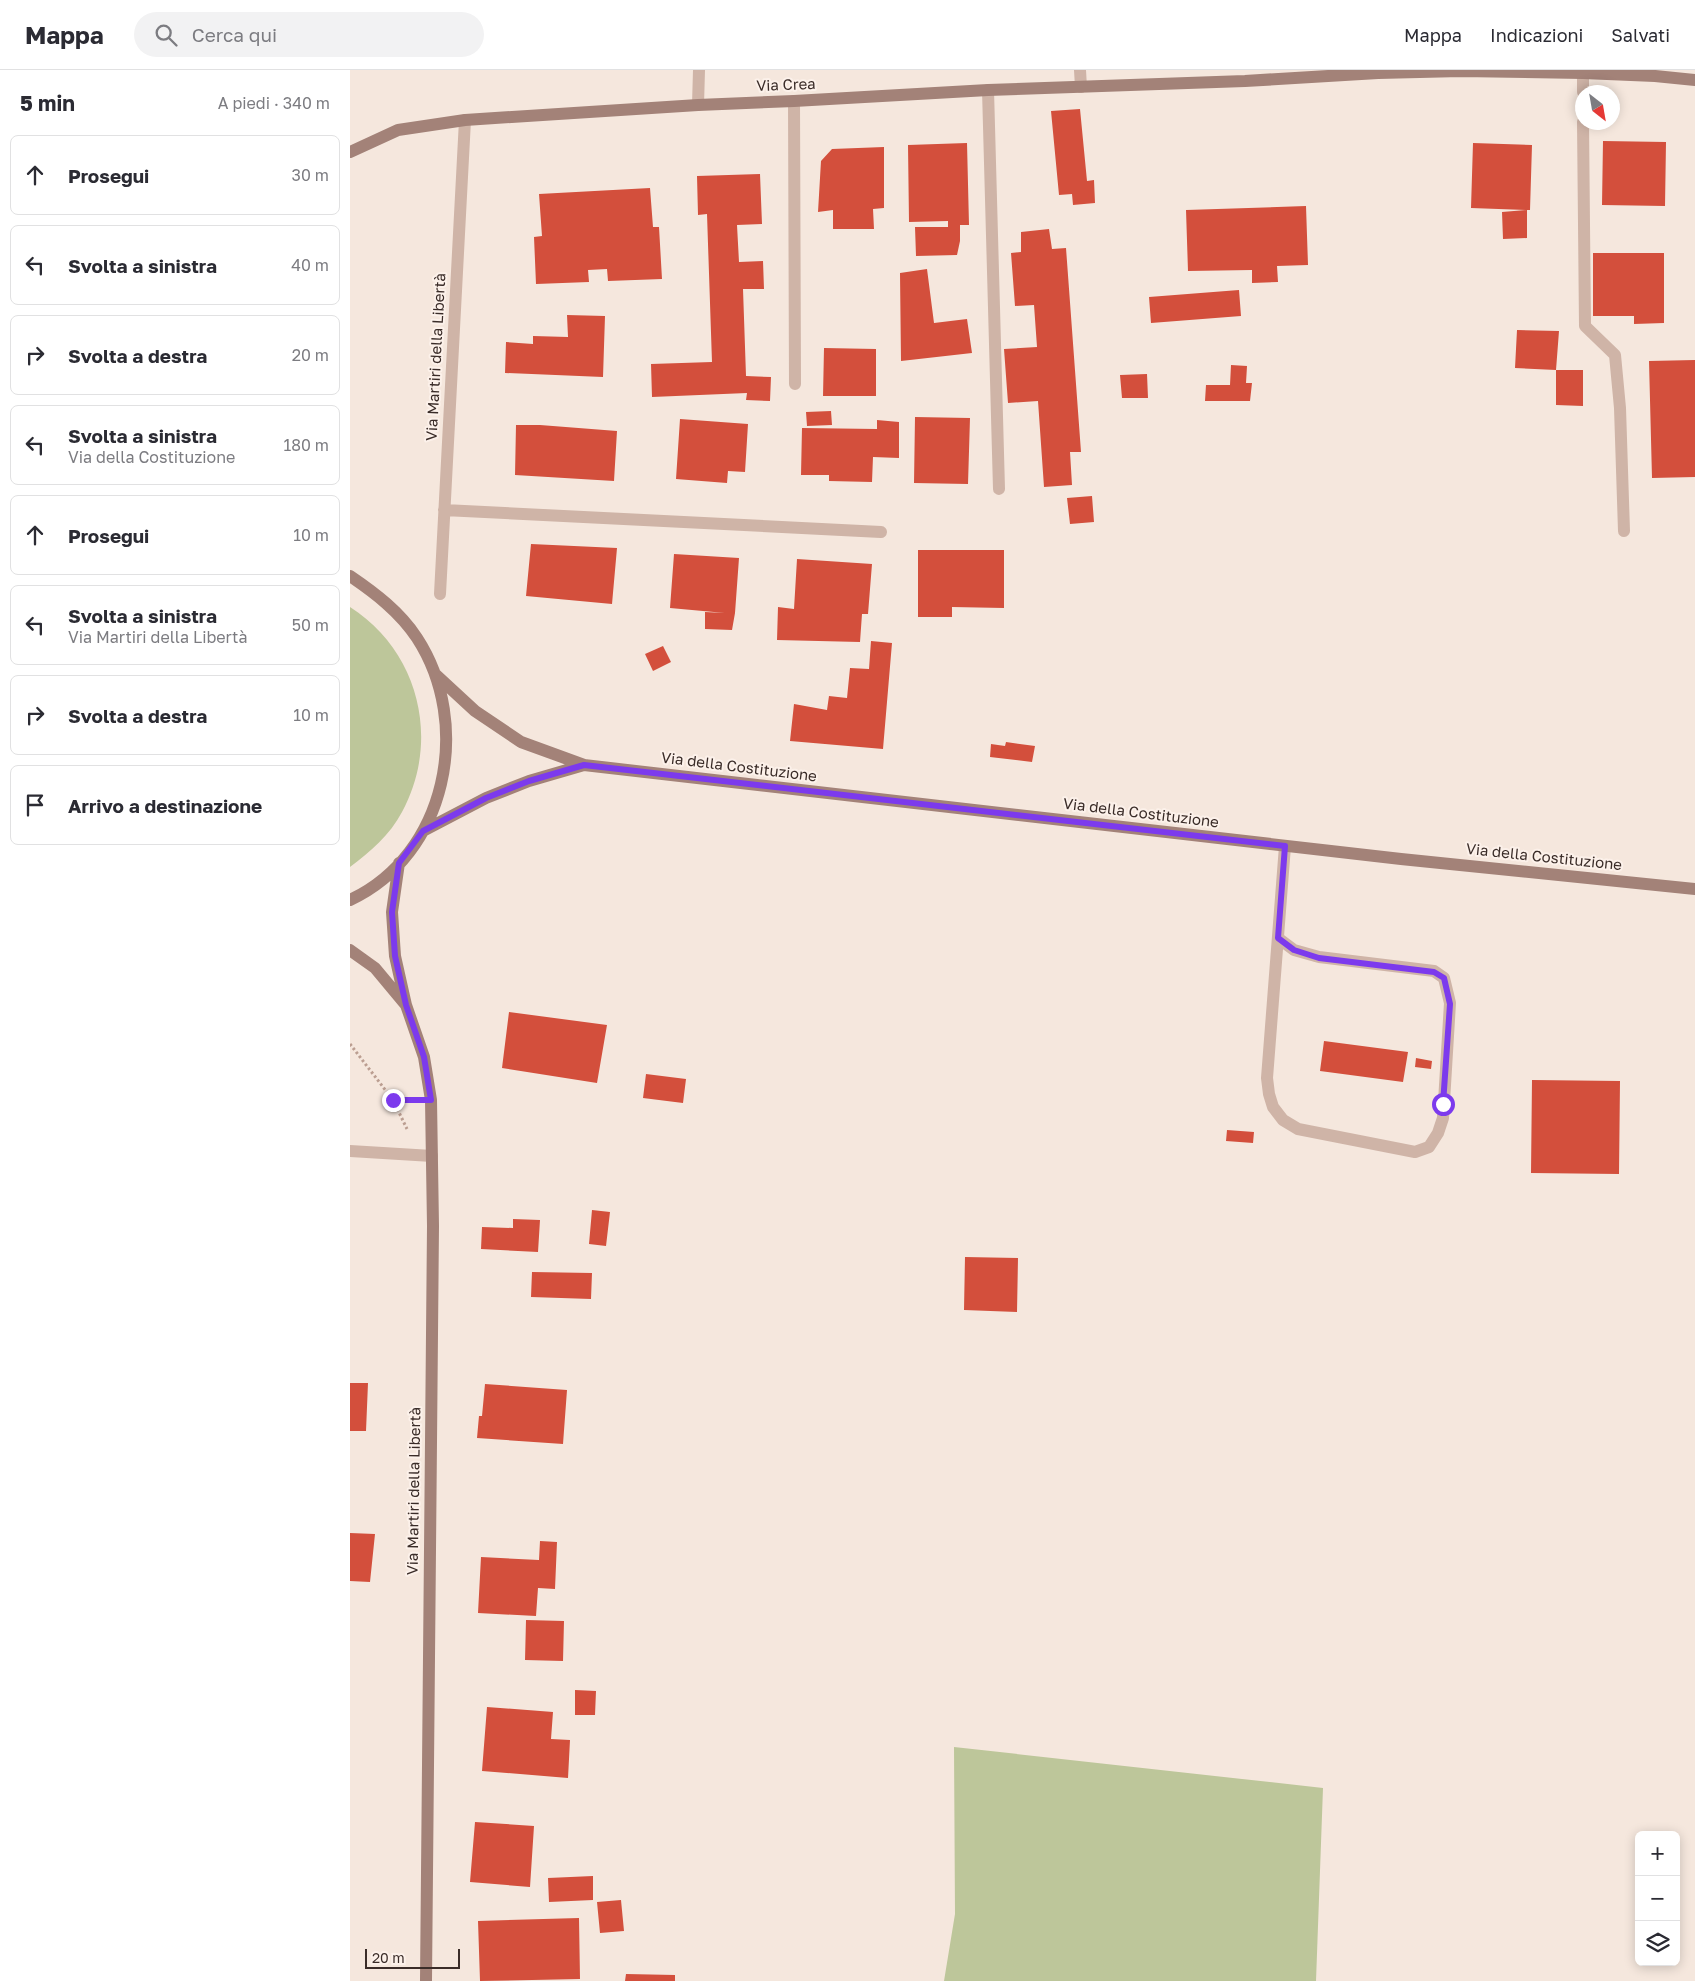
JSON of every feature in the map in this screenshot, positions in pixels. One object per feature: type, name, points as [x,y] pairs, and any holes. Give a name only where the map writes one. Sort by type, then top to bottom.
[{"type":"street","points":[[698,70],[698,104]]},
{"type":"street","points":[[1080,70],[1081,87]]},
{"type":"street","name":"Via Crea","points":[[350,152],[398,130],[465,120],[698,104],[794,102],[988,90],[1245,82],[1339,72],[1379,71],[1655,73],[1695,80]]},
{"type":"street","points":[[1583,73],[1583,85]]},
{"type":"street","points":[[988,90],[999,489]]},
{"type":"street","points":[[794,102],[795,384]]},
{"type":"street","name":"Via Martiri della Libertà","points":[[440,594],[465,120]]},
{"type":"street","points":[[1583,130],[1585,326],[1615,355],[1620,408],[1624,530]]},
{"type":"street","points":[[444,510],[881,532]]},
{"type":"street","points":[[350,576],[387,603],[408,626],[421,646],[436,675],[445,715],[447,747],[440,787],[423,831],[399,863],[368,890],[350,900]]},
{"type":"street","name":"Via della Costituzione","points":[[436,675],[475,711],[521,742],[584,765],[1285,846],[1695,889]]},
{"type":"street","name":"Via della Costituzione","points":[[423,831],[486,798],[529,781],[584,765]]},
{"type":"street","points":[[1278,938],[1294,950],[1319,958],[1434,972],[1444,978],[1450,1004],[1443,1118],[1438,1133],[1429,1147],[1415,1152],[1397,1150],[1298,1129],[1283,1120],[1273,1107],[1268,1094],[1267,1078],[1285,846]]},
{"type":"street","name":"Via Martiri della Libertà","points":[[399,863],[392,912],[395,956],[406,1005],[424,1057],[431,1100],[434,1226],[426,1981]]},
{"type":"street","name":"Via Martiri della Libertà","points":[[350,950],[375,968],[406,1005]]},
{"type":"street","points":[[350,1151],[432,1156]]},
{"type":"path","points":[[350,1044],[393,1100],[431,1100]]},
{"type":"green space","points":[[350,607],[374,625],[393,647],[407,672],[416,699],[421,727],[420,756],[414,784],[402,812],[392,828],[379,842],[350,867]]},
{"type":"green space","points":[[954,1747],[1323,1788],[1316,1981],[944,1981],[955,1914]]},
{"type":"building","points":[[1080,109],[1087,181],[1094,180],[1095,203],[1073,205],[1072,194],[1059,195],[1051,111]]},
{"type":"building","points":[[1603,141],[1666,142],[1665,206],[1602,205]]},
{"type":"building","points":[[967,143],[969,225],[960,225],[960,241],[957,255],[916,256],[915,227],[948,227],[948,221],[909,222],[908,145]]},
{"type":"building","points":[[1473,143],[1532,145],[1530,210],[1471,208]]},
{"type":"building","points":[[884,147],[884,208],[873,209],[874,229],[833,229],[833,210],[818,212],[821,161],[832,149]]},
{"type":"building","points":[[760,174],[762,224],[737,225],[739,262],[763,261],[764,289],[743,289],[746,376],[771,377],[770,401],[746,400],[747,393],[652,397],[651,364],[712,362],[707,214],[698,215],[697,176]]},
{"type":"building","points":[[650,188],[653,227],[659,227],[662,279],[608,281],[607,269],[588,270],[589,282],[536,284],[534,237],[542,236],[539,194]]},
{"type":"building","points":[[1306,206],[1308,265],[1277,266],[1278,282],[1252,283],[1252,270],[1188,271],[1186,210]]},
{"type":"building","points":[[1527,210],[1527,238],[1503,239],[1502,212]]},
{"type":"building","points":[[1049,229],[1052,249],[1066,248],[1081,452],[1070,452],[1072,485],[1044,487],[1038,401],[1008,403],[1004,349],[1037,347],[1034,305],[1015,306],[1011,253],[1021,252],[1021,232]]},
{"type":"building","points":[[1593,253],[1664,253],[1664,323],[1634,324],[1634,316],[1593,316]]},
{"type":"building","points":[[927,269],[934,323],[967,319],[972,353],[901,361],[900,273]]},
{"type":"building","points":[[1239,290],[1241,316],[1151,323],[1149,297]]},
{"type":"building","points":[[567,315],[605,316],[603,377],[505,373],[506,342],[533,344],[533,336],[568,337]]},
{"type":"building","points":[[1517,330],[1559,331],[1556,370],[1515,368]]},
{"type":"building","points":[[824,348],[876,349],[876,396],[823,396]]},
{"type":"building","points":[[1695,360],[1695,477],[1652,478],[1649,361]]},
{"type":"building","points":[[1231,365],[1247,366],[1246,383],[1252,383],[1250,401],[1205,401],[1206,385],[1230,385]]},
{"type":"building","points":[[1556,370],[1583,370],[1583,406],[1556,405]]},
{"type":"building","points":[[1147,374],[1148,398],[1122,398],[1120,375]]},
{"type":"building","points":[[831,411],[832,425],[807,426],[806,412]]},
{"type":"building","points":[[915,417],[970,418],[968,484],[914,483]]},
{"type":"building","points":[[680,419],[748,424],[745,472],[728,471],[727,483],[676,479]]},
{"type":"building","points":[[877,420],[899,422],[899,458],[873,457],[872,482],[829,481],[829,475],[801,475],[802,428],[877,429]]},
{"type":"building","points":[[516,425],[617,431],[614,481],[515,475]]},
{"type":"building","points":[[1092,496],[1094,522],[1070,524],[1067,498]]},
{"type":"building","points":[[531,544],[617,548],[612,604],[526,596]]},
{"type":"building","points":[[918,550],[1004,550],[1004,608],[952,607],[952,617],[918,617]]},
{"type":"building","points":[[674,554],[739,558],[732,630],[705,629],[705,612],[725,613],[670,608]]},
{"type":"building","points":[[797,559],[872,564],[868,614],[862,614],[860,642],[777,640],[778,607],[794,609]]},
{"type":"building","points":[[871,641],[892,643],[883,749],[790,741],[794,704],[827,710],[829,696],[847,698],[850,668],[869,669]]},
{"type":"building","points":[[663,646],[671,662],[653,671],[645,654]]},
{"type":"building","points":[[1006,742],[1035,746],[1032,762],[990,757],[991,744],[1005,746]]},
{"type":"building","points":[[509,1012],[607,1025],[597,1083],[502,1068]]},
{"type":"building","points":[[1324,1041],[1408,1052],[1403,1082],[1320,1071]]},
{"type":"building","points":[[1416,1058],[1432,1061],[1431,1069],[1415,1067]]},
{"type":"building","points":[[646,1074],[686,1079],[683,1103],[643,1098]]},
{"type":"building","points":[[1532,1080],[1620,1081],[1619,1174],[1531,1173]]},
{"type":"building","points":[[1227,1130],[1254,1132],[1253,1143],[1226,1141]]},
{"type":"building","points":[[592,1210],[610,1212],[606,1246],[589,1244]]},
{"type":"building","points":[[513,1219],[540,1220],[538,1252],[481,1249],[482,1227],[513,1228]]},
{"type":"building","points":[[965,1257],[1018,1258],[1017,1312],[964,1310]]},
{"type":"building","points":[[532,1272],[592,1273],[591,1299],[531,1297]]},
{"type":"building","points":[[350,1383],[368,1383],[366,1431],[350,1431]]},
{"type":"building","points":[[485,1384],[567,1390],[563,1444],[477,1438],[479,1416],[482,1416]]},
{"type":"building","points":[[350,1533],[375,1534],[370,1582],[350,1581]]},
{"type":"building","points":[[540,1541],[557,1542],[555,1589],[538,1588],[536,1616],[478,1613],[481,1557],[539,1560]]},
{"type":"building","points":[[526,1620],[564,1621],[563,1661],[525,1660]]},
{"type":"building","points":[[575,1690],[596,1691],[595,1715],[575,1715]]},
{"type":"building","points":[[487,1707],[553,1712],[551,1739],[570,1740],[568,1778],[482,1771]]},
{"type":"building","points":[[475,1822],[534,1826],[530,1887],[470,1882]]},
{"type":"building","points":[[593,1876],[593,1900],[549,1902],[548,1878]]},
{"type":"building","points":[[621,1900],[624,1931],[600,1933],[597,1902]]},
{"type":"building","points":[[579,1918],[580,1979],[480,1981],[478,1921]]},
{"type":"building","points":[[626,1974],[675,1975],[675,1981],[625,1981]]},
{"type":"route","points":[[393,1100],[431,1100],[424,1057],[406,1005],[395,956],[392,912],[399,863],[423,831],[486,798],[529,781],[584,765],[1285,846],[1278,938],[1294,950],[1319,958],[1434,972],[1444,978],[1450,1004],[1443,1104]]}]
